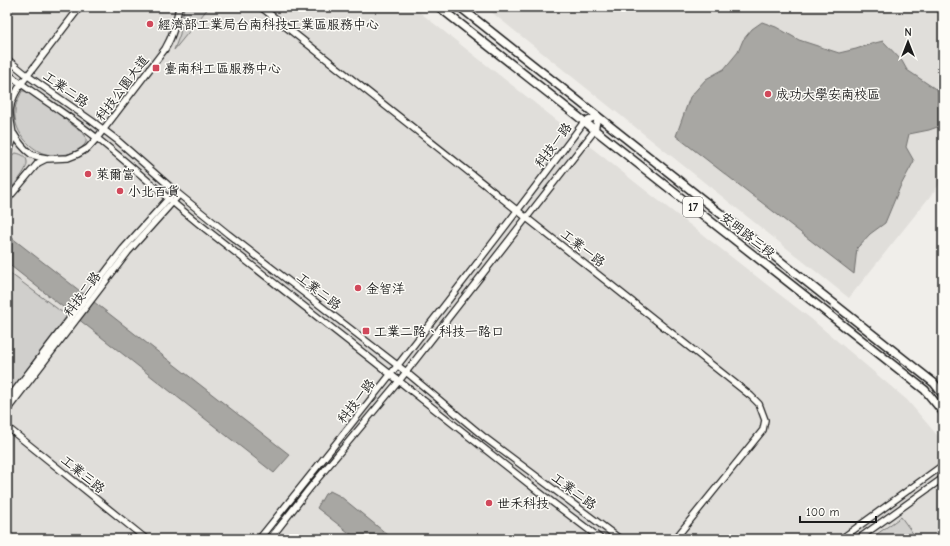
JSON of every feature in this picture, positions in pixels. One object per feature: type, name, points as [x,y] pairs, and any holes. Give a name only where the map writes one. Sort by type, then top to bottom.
[{"type":"main road","name":"安明路三段","points":[[439,7],[925,390],[943,412]]},
{"type":"main road","name":"安明路三段","points":[[460,7],[934,383],[943,395]]},
{"type":"street","points":[[7,152],[13,141],[10,111],[11,102],[21,84],[80,7]]},
{"type":"street","name":"科技公園大道","points":[[7,200],[38,163],[46,159],[68,158],[78,154],[88,148],[97,138],[165,49],[176,23],[179,7]]},
{"type":"street","name":"工業一路","points":[[261,7],[745,391],[759,404],[765,420],[763,430],[675,539]]},
{"type":"street","name":"工業二路","points":[[7,59],[28,76],[90,119],[117,140],[177,193],[228,234],[406,372],[484,437],[620,539]]},
{"type":"street","name":"工業二路","points":[[7,73],[97,138],[170,201],[544,496],[601,539]]},
{"type":"street","name":"科技一路","points":[[259,539],[370,402],[397,365],[518,211],[584,122],[598,116]]},
{"type":"street","name":"科技一路","points":[[270,539],[309,489],[399,381],[527,218],[595,130],[598,116]]},
{"type":"street","name":"科技公園大道","points":[[12,132],[31,154],[38,157],[57,159]]},
{"type":"street","name":"科技二路","points":[[7,410],[128,252],[177,193]]},
{"type":"street","name":"科技二路","points":[[7,401],[123,249],[170,201]]},
{"type":"street","name":"工業三路","points":[[7,427],[146,539]]},
{"type":"street","points":[[841,539],[943,465]]},
{"type":"street","points":[[858,539],[943,478]]},
{"type":"shaded area","points":[[7,7],[413,7],[810,318],[907,400],[943,442],[943,539],[7,539]]},
{"type":"shaded area","points":[[184,7],[209,7],[174,50],[180,34]]},
{"type":"shaded area","name":"成功大學安南校區","points":[[485,7],[943,7],[943,180],[849,298]]},
{"type":"shaded area","points":[[762,22],[776,27],[799,40],[839,53],[883,41],[902,61],[907,70],[943,94],[943,125],[929,130],[909,134],[906,147],[914,161],[900,187],[885,223],[870,234],[857,248],[854,274],[676,136],[690,97],[706,79],[724,69],[738,52],[743,40],[752,29]]},
{"type":"shaded area","points":[[22,91],[31,92],[85,135],[86,142],[82,148],[72,153],[50,155],[39,151],[28,143],[19,131],[15,118],[17,101]]},
{"type":"shaded area","points":[[16,153],[23,156],[27,160],[27,165],[20,177],[7,193],[7,160],[11,155]]},
{"type":"shaded area","points":[[7,234],[290,455],[274,473],[7,263]]},
{"type":"shaded area","points":[[7,271],[67,316],[7,395]]},
{"type":"shaded area","points":[[330,491],[340,496],[393,539],[357,539],[317,508],[325,494]]},
{"type":"shaded area","points":[[901,517],[917,539],[870,539]]},
{"type":"place","name":"經濟部工業局台南科技工業區服務中心","points":[[150,24]]},
{"type":"place","name":"臺南科工區服務中心","points":[[156,68]]},
{"type":"place","name":"成功大學安南校區","points":[[768,94]]},
{"type":"place","name":"萊爾富","points":[[88,174]]},
{"type":"place","name":"小北百貨","points":[[120,191]]},
{"type":"place","name":"金智洋","points":[[358,288]]},
{"type":"place","name":"工業二路、科技一路口","points":[[366,331]]},
{"type":"place","name":"世禾科技","points":[[489,503]]}]
